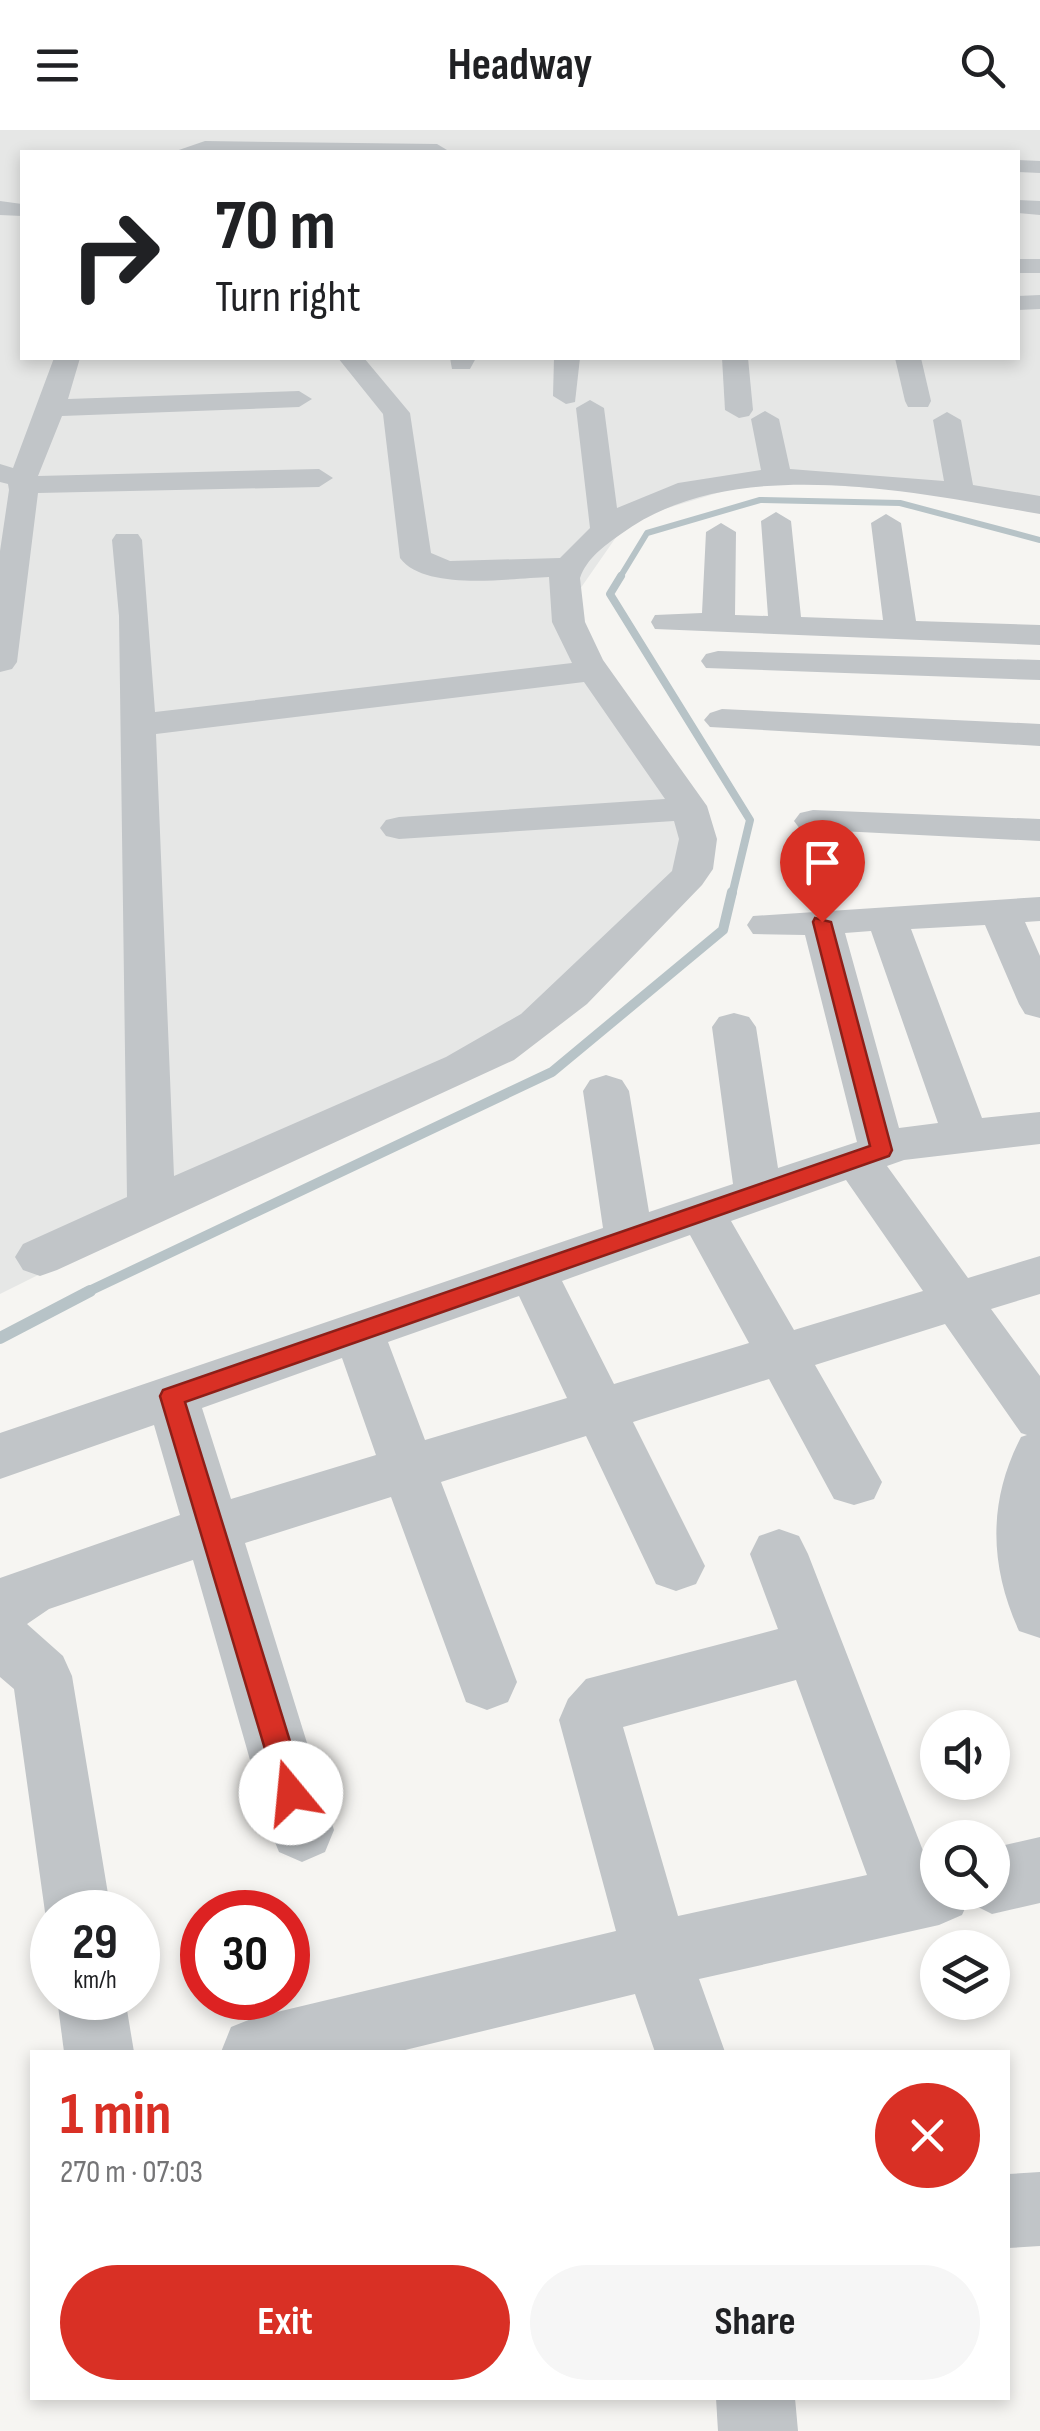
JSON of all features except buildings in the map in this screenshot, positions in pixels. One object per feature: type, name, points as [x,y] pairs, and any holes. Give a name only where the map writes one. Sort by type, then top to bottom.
[{"type":"street","points":[[192,150],[439,144]]},
{"type":"street","points":[[0,662],[11,478],[52,408],[66,360]]},
{"type":"street","points":[[353,360],[396,413],[416,558],[445,571],[569,567]]},
{"type":"street","points":[[568,360],[605,528]]},
{"type":"street","points":[[736,360],[776,478]]},
{"type":"street","points":[[908,360],[918,402]]},
{"type":"street","points":[[52,408],[299,399]]},
{"type":"street","points":[[947,420],[960,492]]},
{"type":"street","points":[[40,1257],[498,1050],[584,983],[691,873],[700,842],[688,809],[665,766],[590,671],[570,624],[563,583],[569,567],[605,528],[640,508],[692,490],[776,478],[846,477],[1040,506]]},
{"type":"street","points":[[11,478],[319,478]]},
{"type":"street","points":[[776,521],[785,624]]},
{"type":"street","points":[[886,523],[901,628]]},
{"type":"street","points":[[718,623],[721,532]]},
{"type":"street","points":[[127,540],[138,725],[150,1207]]},
{"type":"street","points":[[668,622],[1040,634]]},
{"type":"street","points":[[718,661],[1040,670]]},
{"type":"street","points":[[138,725],[590,671]]},
{"type":"street","points":[[722,720],[1040,735]]},
{"type":"street","points":[[400,828],[688,809]]},
{"type":"street","points":[[813,821],[1040,830]]},
{"type":"street","points":[[767,925],[1020,910],[1040,1004]]},
{"type":"street","points":[[886,918],[964,1134]]},
{"type":"street","points":[[822,922],[869,1155],[955,1298],[1040,1417]]},
{"type":"street","points":[[734,1026],[758,1193]]},
{"type":"street","points":[[606,1092],[629,1238]]},
{"type":"street","points":[[0,1456],[869,1155],[964,1134],[1040,1128]]},
{"type":"street","points":[[702,1213],[854,1482]]},
{"type":"street","points":[[532,1271],[676,1566]]},
{"type":"street","points":[[0,1609],[30,1590],[212,1529],[1040,1275]]},
{"type":"street","points":[[358,1332],[488,1682]]},
{"type":"street","points":[[172,1396],[302,1830]]},
{"type":"street","points":[[1040,1453],[1024,1478],[1022,1518],[1040,1612]]},
{"type":"street","points":[[779,1554],[814,1648],[920,1887]]},
{"type":"street","points":[[0,1638],[42,1676],[75,1890]]},
{"type":"street","points":[[689,2050],[656,1955],[590,1720],[608,1699],[814,1648]]},
{"type":"street","points":[[1010,1877],[1040,1870]]},
{"type":"street","points":[[264,2050],[656,1955],[920,1897]]},
{"type":"street","points":[[94,2020],[99,2050]]},
{"type":"street","points":[[1010,2211],[1040,2209]]},
{"type":"street","points":[[756,2400],[758,2431]]},
{"type":"shaded area","points":[[0,130],[1040,130],[1040,509],[944,492],[757,481],[628,520],[571,602],[694,829],[668,918],[493,1048],[0,1294]]},
{"type":"waterway","points":[[619,579],[647,533],[760,500],[900,503],[1040,540]]},
{"type":"waterway","points":[[621,576],[610,594],[750,820],[732,895]]},
{"type":"waterway","points":[[85,1293],[552,1072],[723,930],[732,892]]},
{"type":"waterway","points":[[0,1338],[90,1291]]},
{"type":"route","points":[[291,1793],[172,1396],[882,1150],[822,922]]}]
